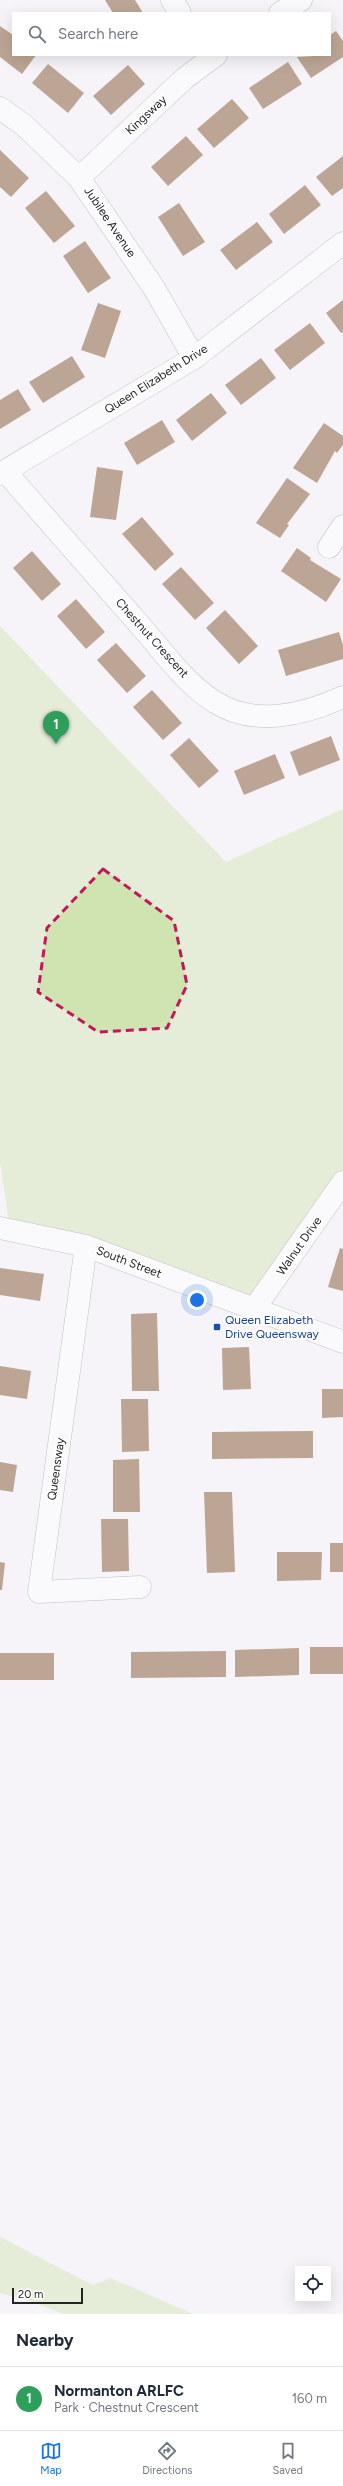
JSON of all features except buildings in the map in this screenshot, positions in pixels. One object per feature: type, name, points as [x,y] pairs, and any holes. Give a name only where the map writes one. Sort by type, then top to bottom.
[{"type":"street","points":[[172,0],[179,12]]},
{"type":"street","points":[[282,12],[300,0]]},
{"type":"street","name":"Kingsway","points":[[79,178],[185,78],[211,56]]},
{"type":"street","name":"Jubilee Avenue","points":[[0,108],[25,126],[79,178],[154,288],[194,358]]},
{"type":"street","name":"Queen Elizabeth Drive","points":[[2,472],[194,358],[343,243]]},
{"type":"street","name":"Chestnut Crescent","points":[[2,472],[170,660],[215,703],[243,713],[272,718],[304,711],[343,696]]},
{"type":"street","points":[[329,548],[343,526]]},
{"type":"street","name":"Walnut Drive","points":[[254,1309],[340,1192]]},
{"type":"street","name":"South Street","points":[[0,1228],[86,1246],[254,1309]]},
{"type":"street","name":"Queensway","points":[[86,1246],[39,1592],[140,1587]]},
{"type":"street","points":[[254,1309],[343,1342]]},
{"type":"highlighted area","points":[[103,869],[174,921],[187,985],[167,1028],[98,1032],[38,992],[47,928]]},
{"type":"green space","points":[[0,626],[226,862],[343,809],[343,1182],[254,1309],[10,1229],[0,1162]]},
{"type":"green space","points":[[0,2237],[93,2285],[111,2278],[193,2314],[64,2314],[30,2301],[0,2293]]},
{"type":"place","name":"Normanton ARLFC","points":[[56,744]]},
{"type":"place","name":"Queen Elizabeth Drive Queensway","points":[[217,1327]]}]
